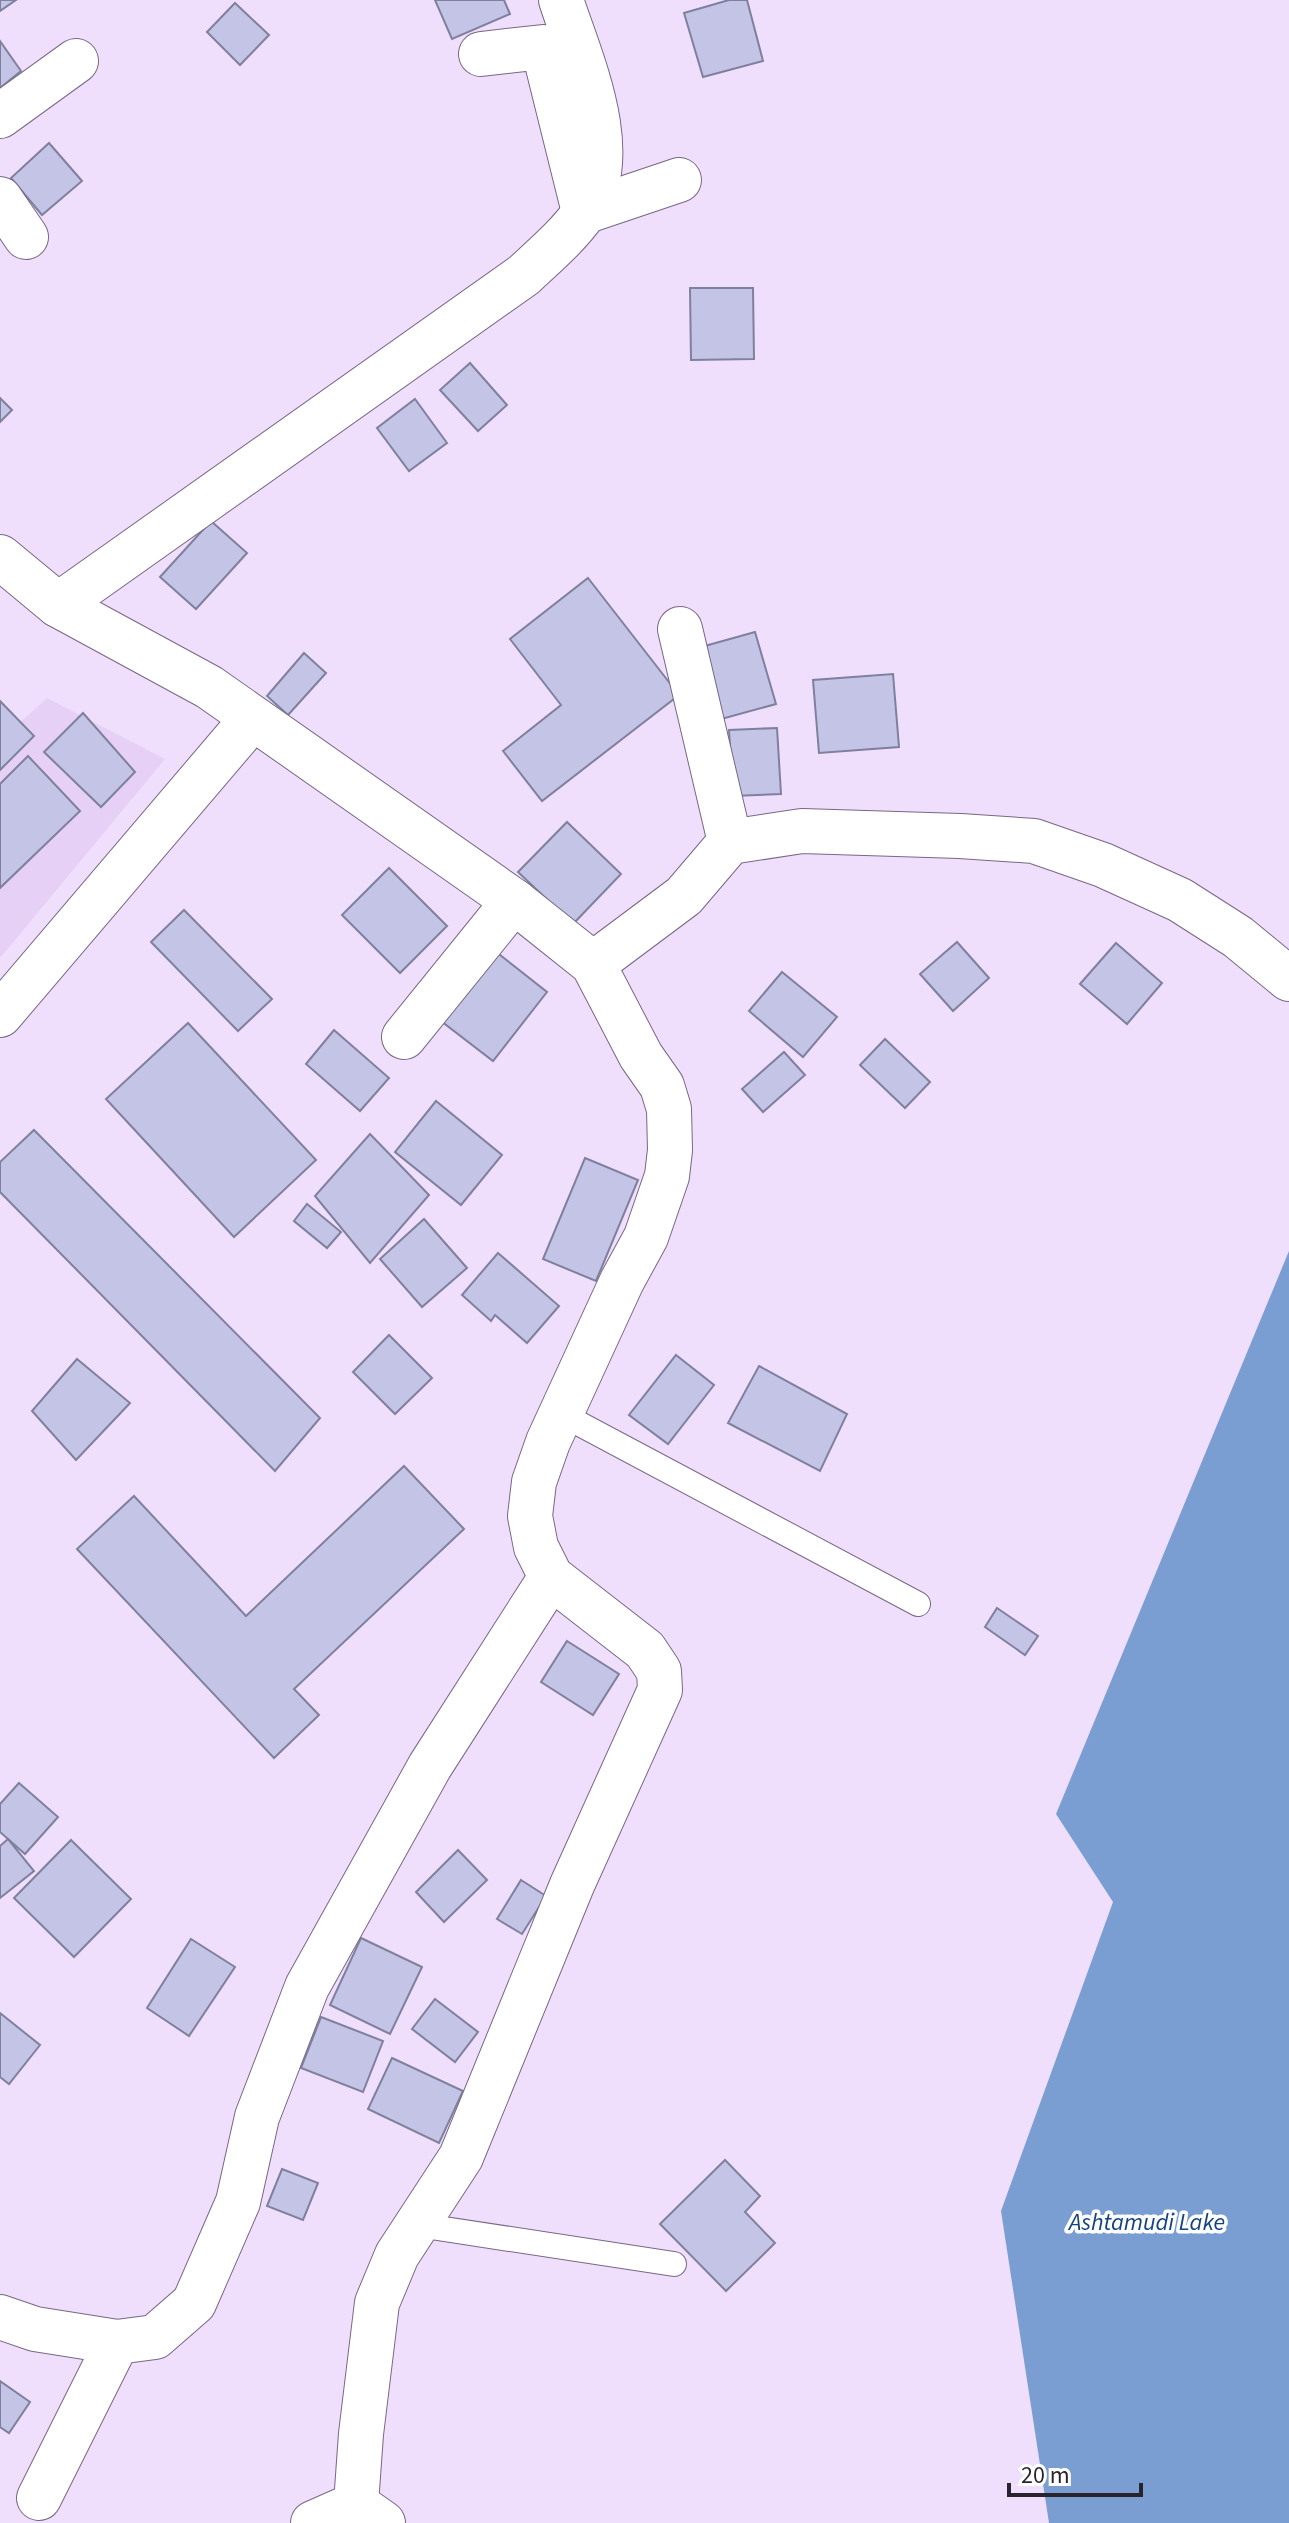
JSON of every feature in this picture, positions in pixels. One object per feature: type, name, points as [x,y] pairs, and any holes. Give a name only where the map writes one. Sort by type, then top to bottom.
[{"type":"street","points":[[58,605],[524,275],[584,212],[597,183],[602,149],[592,93],[561,0]]},
{"type":"street","points":[[481,54],[543,47],[584,212]]},
{"type":"street","points":[[0,116],[76,61]]},
{"type":"street","points":[[584,212],[679,180]]},
{"type":"street","points":[[0,199],[26,237]]},
{"type":"street","points":[[0,557],[58,605],[209,687],[514,901],[593,964],[641,1056],[662,1086],[669,1109],[667,1176],[646,1237],[622,1281],[561,1414],[534,1482],[530,1516],[536,1547],[551,1577],[645,1650],[659,1671],[660,1690],[572,1885],[461,2157],[397,2255],[377,2303],[361,2434],[369,2513],[313,2523]]},
{"type":"street","points":[[680,629],[730,842]]},
{"type":"street","points":[[0,1015],[252,719]]},
{"type":"street","points":[[593,964],[684,896],[730,842],[802,831],[1034,841],[1103,865],[1180,900],[1238,937],[1289,979]]},
{"type":"street","points":[[404,1037],[514,901]]},
{"type":"street","points":[[0,2317],[35,2329],[117,2342],[155,2337],[194,2303],[238,2202],[257,2117],[307,1987],[430,1766],[551,1577]]},
{"type":"street","points":[[39,2498],[117,2342]]},
{"type":"lane","points":[[561,1414],[918,1604]]},
{"type":"lane","points":[[418,2225],[674,2264]]},
{"type":"shaded area","points":[[47,698],[165,759],[0,958],[0,741]]},
{"type":"water","name":"Ashtamudi Lake","points":[[1289,1251],[1289,2523],[1049,2523],[1001,2211],[1113,1902],[1056,1814]]},
{"type":"building","points":[[0,0],[16,0],[0,11]]},
{"type":"building","points":[[435,0],[504,0],[510,14],[452,39]]},
{"type":"building","points":[[729,0],[747,0],[763,61],[703,77],[684,13]]},
{"type":"building","points":[[235,3],[269,35],[240,65],[207,32]]},
{"type":"building","points":[[0,41],[21,71],[0,88]]},
{"type":"building","points":[[49,143],[82,181],[42,215],[11,178]]},
{"type":"building","points":[[690,288],[753,288],[754,359],[691,360]]},
{"type":"building","points":[[470,363],[507,405],[478,431],[440,390]]},
{"type":"building","points":[[0,398],[12,410],[0,422]]},
{"type":"building","points":[[415,399],[447,443],[409,471],[377,428]]},
{"type":"building","points":[[211,521],[247,553],[196,609],[160,577]]},
{"type":"building","points":[[588,578],[679,695],[542,801],[503,751],[561,705],[510,639]]},
{"type":"building","points":[[755,632],[776,704],[714,721],[694,649]]},
{"type":"building","points":[[304,653],[326,673],[288,715],[267,696]]},
{"type":"building","points":[[893,674],[899,747],[819,753],[813,680]]},
{"type":"building","points":[[0,701],[34,736],[0,770]]},
{"type":"building","points":[[83,713],[135,772],[101,807],[44,752]]},
{"type":"building","points":[[777,728],[781,794],[733,796],[729,730]]},
{"type":"building","points":[[28,756],[80,811],[0,888],[0,784]]},
{"type":"building","points":[[567,822],[621,874],[573,924],[518,872]]},
{"type":"building","points":[[389,868],[447,926],[400,973],[342,915]]},
{"type":"building","points":[[184,910],[272,999],[238,1031],[151,942]]},
{"type":"building","points":[[957,942],[989,978],[953,1011],[920,974]]},
{"type":"building","points":[[1116,943],[1162,983],[1127,1024],[1080,984]]},
{"type":"building","points":[[495,951],[547,992],[493,1061],[441,1021]]},
{"type":"building","points":[[782,972],[837,1017],[803,1057],[749,1011]]},
{"type":"building","points":[[188,1023],[316,1160],[234,1237],[106,1099]]},
{"type":"building","points":[[334,1030],[389,1078],[360,1111],[306,1064]]},
{"type":"building","points":[[885,1039],[930,1082],[905,1108],[860,1065]]},
{"type":"building","points":[[784,1052],[805,1075],[763,1112],[742,1089]]},
{"type":"building","points":[[436,1101],[502,1155],[461,1205],[395,1152]]},
{"type":"building","points":[[34,1130],[320,1418],[275,1471],[0,1192],[0,1162]]},
{"type":"building","points":[[370,1134],[429,1195],[370,1263],[315,1196]]},
{"type":"building","points":[[585,1158],[638,1180],[596,1281],[543,1259]]},
{"type":"building","points":[[307,1204],[341,1232],[327,1248],[294,1221]]},
{"type":"building","points":[[424,1219],[467,1268],[422,1307],[380,1259]]},
{"type":"building","points":[[498,1253],[559,1306],[527,1343],[495,1315],[491,1321],[462,1295]]},
{"type":"building","points":[[389,1335],[432,1378],[395,1414],[353,1372]]},
{"type":"building","points":[[676,1355],[714,1385],[668,1444],[629,1415]]},
{"type":"building","points":[[77,1359],[130,1403],[76,1460],[32,1411]]},
{"type":"building","points":[[759,1366],[847,1414],[820,1471],[728,1423]]},
{"type":"building","points":[[404,1466],[464,1529],[294,1689],[319,1715],[274,1758],[77,1549],[134,1496],[246,1616]]},
{"type":"building","points":[[997,1608],[1038,1636],[1025,1655],[985,1627]]},
{"type":"building","points":[[567,1641],[619,1674],[593,1715],[541,1682]]},
{"type":"building","points":[[19,1783],[58,1817],[25,1854],[0,1832],[0,1804]]},
{"type":"building","points":[[8,1839],[34,1871],[0,1898],[0,1846]]},
{"type":"building","points":[[71,1840],[131,1899],[74,1957],[14,1898]]},
{"type":"building","points":[[458,1850],[487,1880],[444,1922],[416,1892]]},
{"type":"building","points":[[521,1880],[546,1896],[522,1934],[497,1919]]},
{"type":"building","points":[[361,1938],[422,1967],[390,2034],[330,2005]]},
{"type":"building","points":[[191,1939],[235,1967],[189,2036],[147,2008]]},
{"type":"building","points":[[435,1999],[478,2032],[455,2062],[412,2029]]},
{"type":"building","points":[[0,2013],[40,2045],[9,2084],[0,2077]]},
{"type":"building","points":[[321,2017],[383,2041],[363,2092],[301,2068]]},
{"type":"building","points":[[392,2058],[463,2091],[439,2143],[368,2109]]},
{"type":"building","points":[[725,2160],[760,2196],[745,2212],[775,2243],[726,2291],[660,2224]]},
{"type":"building","points":[[282,2169],[318,2183],[303,2220],[267,2206]]},
{"type":"building","points":[[0,2381],[30,2402],[9,2433],[0,2427]]}]
